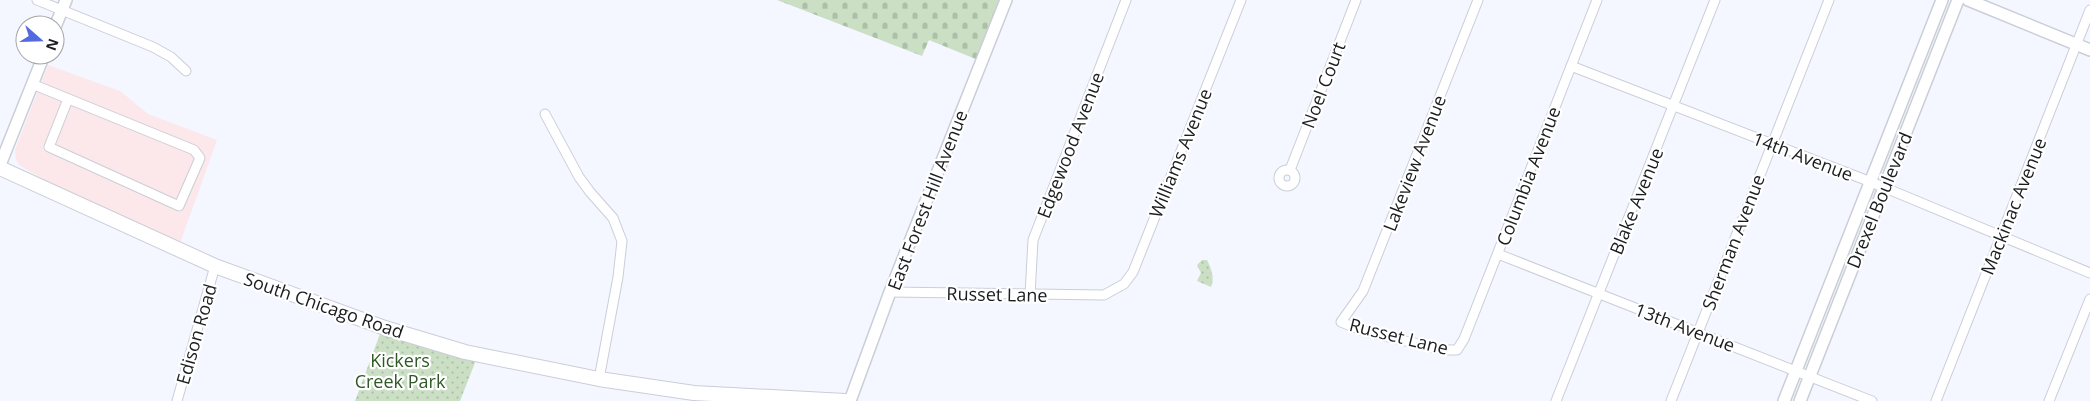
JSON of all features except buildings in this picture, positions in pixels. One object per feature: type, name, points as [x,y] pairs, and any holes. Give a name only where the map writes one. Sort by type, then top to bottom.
[{"type":"main road","name":"South Chicago Road","points":[[0,167],[215,266],[385,328],[465,352],[599,380],[693,397],[845,401]]},
{"type":"street","points":[[40,0],[64,5],[163,52],[186,72]]},
{"type":"street","name":"East Forest Hill Avenue","points":[[850,401],[890,292],[1006,0]]},
{"type":"street","name":"Edgewood Avenue","points":[[1030,294],[1033,240],[1126,0]]},
{"type":"street","name":"Williams Avenue","points":[[1104,295],[1124,284],[1132,272],[1241,0]]},
{"type":"street","name":"Noel Court","points":[[1290,170],[1356,0]]},
{"type":"street","name":"Lakeview Avenue","points":[[1341,322],[1363,291],[1478,0]]},
{"type":"street","name":"Columbia Avenue","points":[[1457,350],[1464,339],[1498,254],[1597,0]]},
{"type":"street","name":"Blake Avenue","points":[[1556,401],[1716,0]]},
{"type":"street","name":"Sherman Avenue","points":[[1671,401],[1829,0]]},
{"type":"street","name":"Drexel Boulevard","points":[[1784,401],[1942,0]]},
{"type":"street","name":"Drexel Boulevard","points":[[1800,401],[1958,0]]},
{"type":"street","points":[[1968,0],[2090,50]]},
{"type":"street","name":"Mackinac Avenue","points":[[1936,401],[2090,10]]},
{"type":"street","points":[[0,167],[40,65]]},
{"type":"street","name":"14th Avenue","points":[[1571,66],[1884,187],[2090,273]]},
{"type":"street","points":[[32,84],[194,150],[200,158],[179,206],[49,147],[68,99]]},
{"type":"street","points":[[545,114],[579,176],[590,192],[613,218],[622,241],[618,277],[599,380]]},
{"type":"street","name":"13th Avenue","points":[[1498,254],[1872,401]]},
{"type":"street","name":"Edison Road","points":[[176,401],[215,266]]},
{"type":"street","name":"Russet Lane","points":[[890,292],[1104,295]]},
{"type":"street","points":[[2049,401],[2090,299]]},
{"type":"street","name":"Russet Lane","points":[[1341,322],[1363,332],[1444,350],[1457,350]]},
{"type":"shaded area","points":[[48,65],[120,91],[148,114],[217,140],[179,246],[60,189],[19,165],[15,150]]},
{"type":"green space","points":[[777,0],[1002,0],[978,60],[929,40],[922,56]]},
{"type":"green space","points":[[1202,260],[1207,260],[1211,270],[1213,280],[1211,287],[1197,281],[1201,273],[1197,265]]},
{"type":"green space","name":"Kickers Creek Park","points":[[380,334],[476,360],[460,401],[355,401]]}]
